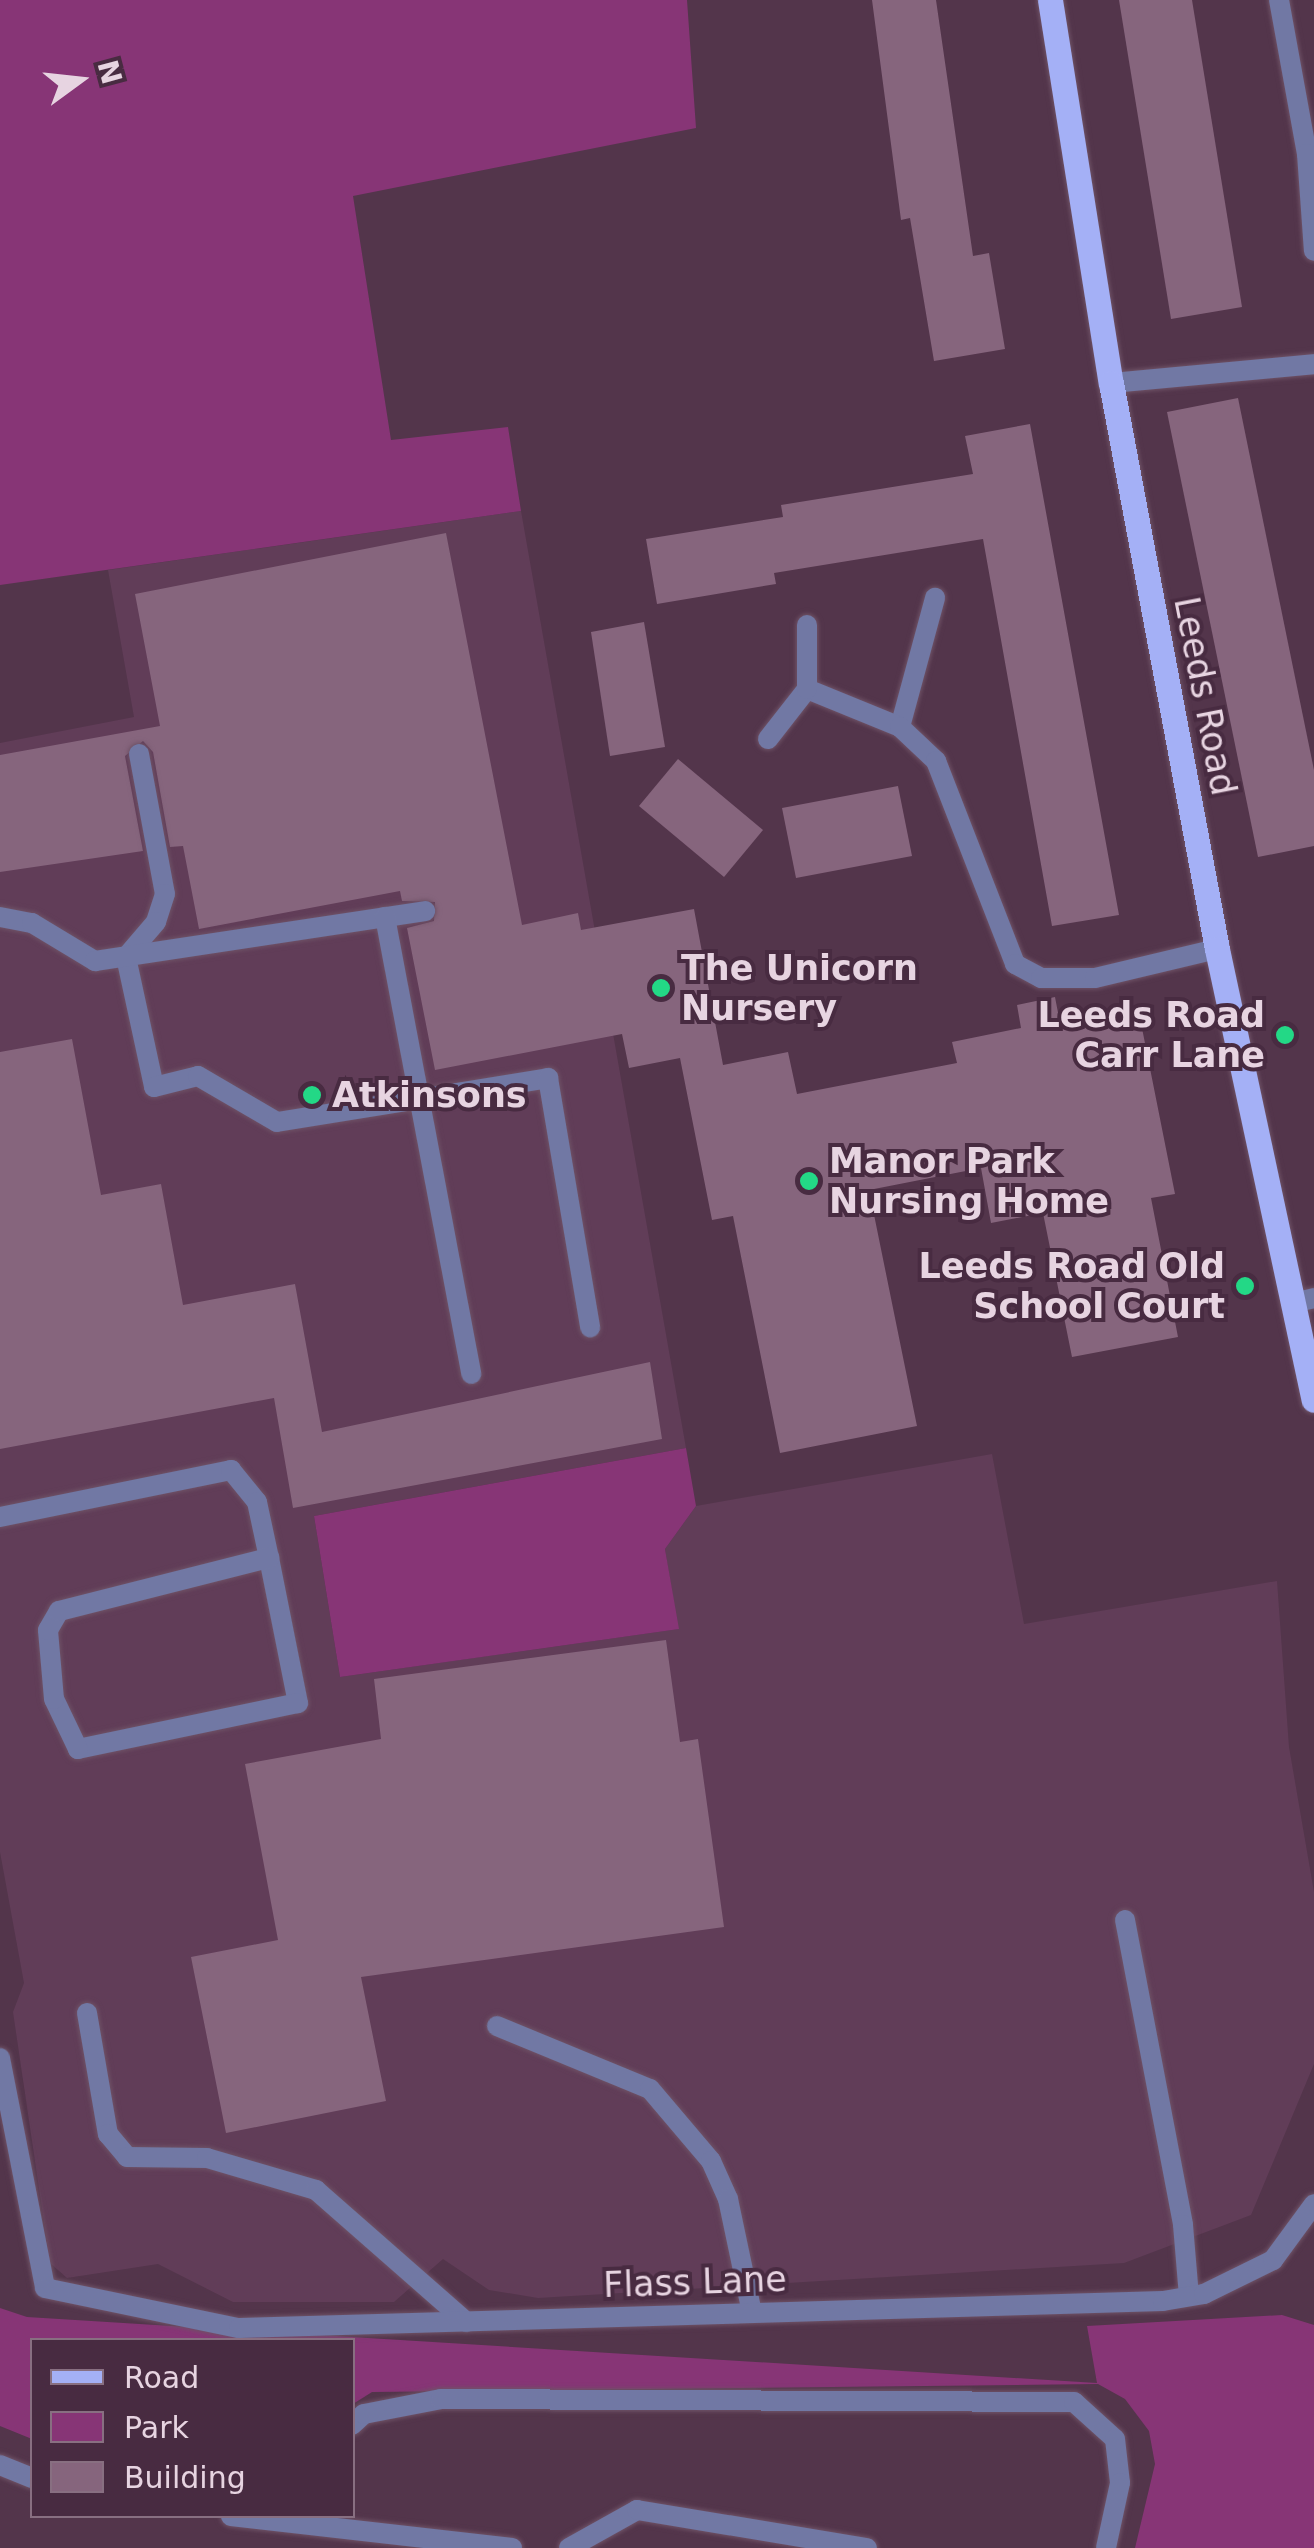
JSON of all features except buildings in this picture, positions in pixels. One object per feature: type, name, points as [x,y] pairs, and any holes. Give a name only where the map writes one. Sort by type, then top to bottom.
[{"type":"main road","name":"Leeds Road","points":[[1050,0],[1111,384],[1217,949],[1304,1300],[1314,1400]]},
{"type":"street","points":[[1279,0],[1310,155],[1314,251]]},
{"type":"street","points":[[1111,384],[1314,364]]},
{"type":"street","points":[[900,727],[935,598]]},
{"type":"street","points":[[768,739],[807,689],[807,624]]},
{"type":"street","points":[[807,689],[900,727],[936,760],[1014,964],[1041,978],[1095,978],[1217,949]]},
{"type":"street","points":[[126,957],[156,922],[165,894],[139,754]]},
{"type":"street","points":[[0,918],[32,923],[96,962],[425,911]]},
{"type":"street","points":[[385,917],[470,1374]]},
{"type":"street","points":[[126,957],[154,1087],[198,1076],[277,1122],[548,1078],[590,1327]]},
{"type":"street","points":[[0,1517],[231,1470],[257,1502],[269,1558],[298,1703],[96,1750],[68,1739],[54,1699],[48,1630],[59,1611],[269,1558]]},
{"type":"street","points":[[1125,1920],[1183,2225],[1188,2296]]},
{"type":"street","points":[[87,2013],[108,2134],[127,2157],[207,2158],[316,2190],[466,2322]]},
{"type":"street","points":[[497,2026],[650,2089],[711,2161],[728,2198],[752,2313]]},
{"type":"street","name":"Flass Lane","points":[[0,2058],[44,2288],[239,2328],[1188,2296],[1274,2260],[1314,2204]]},
{"type":"street","points":[[355,2422],[364,2414],[441,2399],[1074,2402],[1115,2439],[1120,2483],[1106,2548]]},
{"type":"street","points":[[0,2466],[30,2477]]},
{"type":"street","points":[[569,2548],[636,2510],[867,2548]]},
{"type":"street","points":[[278,2518],[304,2525],[512,2548]]},
{"type":"street","points":[[304,2525],[310,2548]]},
{"type":"shaded area","points":[[521,511],[686,1448],[314,1516],[340,1677],[678,1629],[665,1549],[696,1506],[992,1454],[1024,1624],[1277,1581],[1289,1747],[1314,1892],[1314,2064],[1251,2215],[1124,2263],[538,2298],[489,2290],[443,2259],[394,2302],[233,2302],[158,2264],[67,2278],[50,2263],[13,2012],[24,1983],[0,1852],[0,743],[134,717],[108,570]]},
{"type":"green space","points":[[0,0],[687,0],[696,128],[353,196],[391,440],[508,427],[521,511],[0,585]]},
{"type":"green space","points":[[686,1448],[696,1506],[665,1549],[679,1629],[340,1677],[314,1516]]},
{"type":"green space","points":[[0,2308],[27,2317],[1097,2383],[1087,2326],[1282,2315],[1314,2325],[1314,2548],[1135,2548],[1155,2464],[1149,2431],[1125,2399],[1098,2384],[372,2392],[355,2403],[355,2338],[30,2338],[30,2438],[0,2426]]},
{"type":"place","name":"The Unicorn Nursery","points":[[661,988]]},
{"type":"place","name":"Leeds Road Carr Lane","points":[[1285,1035]]},
{"type":"place","name":"Atkinsons","points":[[312,1095]]},
{"type":"place","name":"Manor Park Nursing Home","points":[[809,1181]]},
{"type":"place","name":"Leeds Road Old School Court","points":[[1245,1286]]}]
